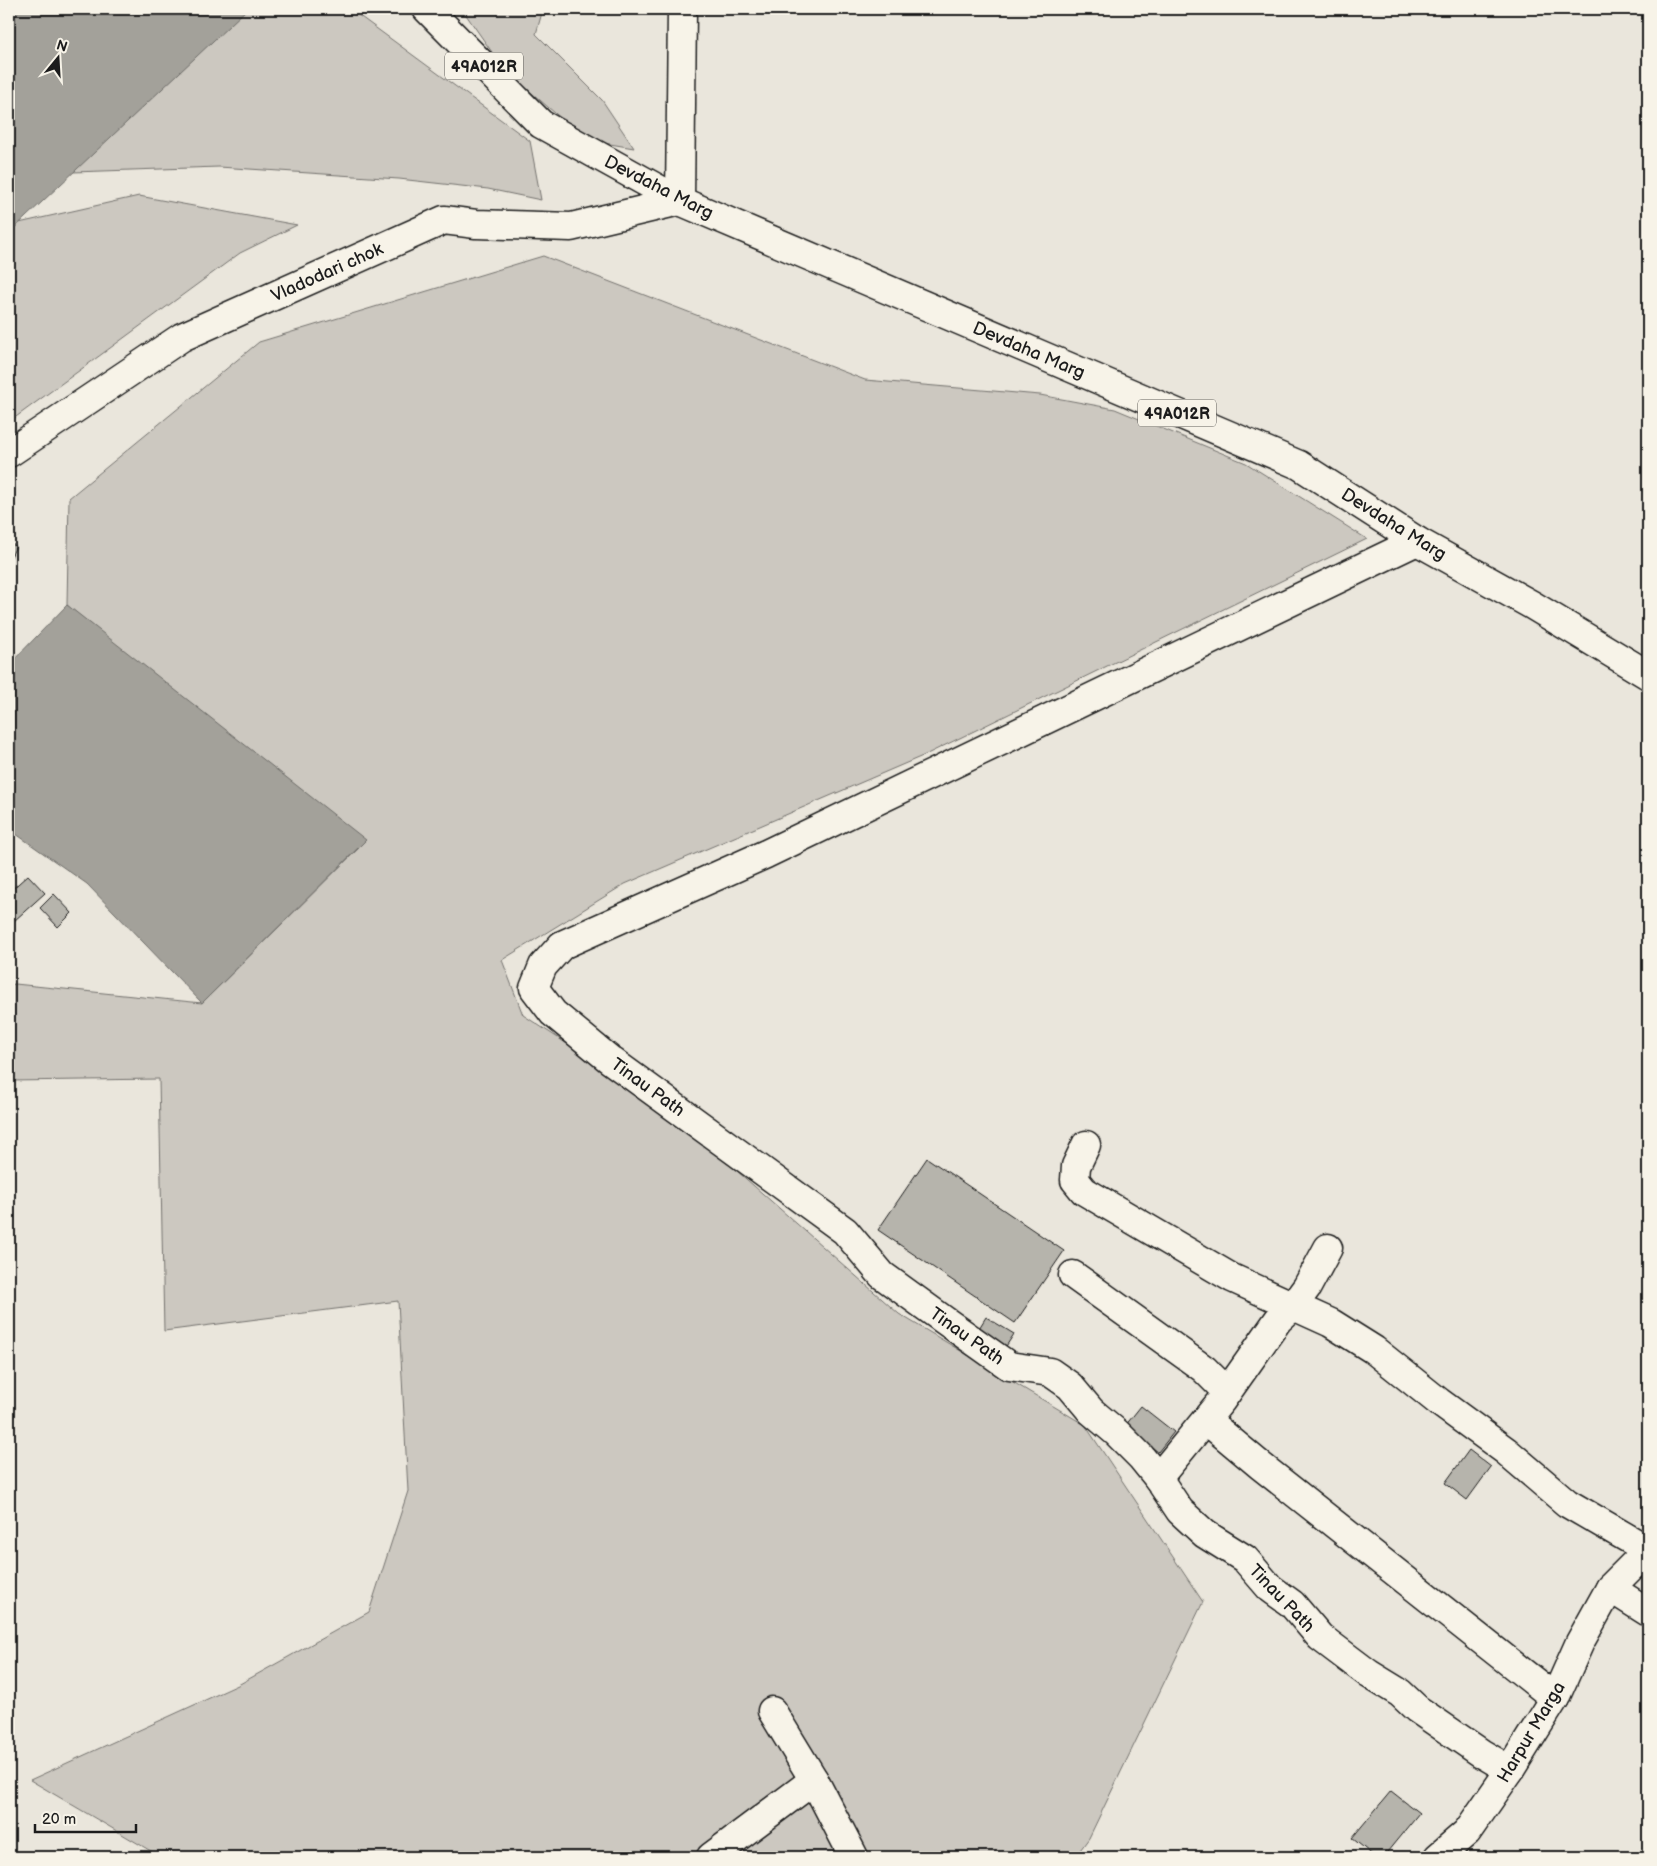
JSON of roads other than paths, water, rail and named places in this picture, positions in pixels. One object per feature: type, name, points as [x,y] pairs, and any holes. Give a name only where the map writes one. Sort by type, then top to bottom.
[{"type":"street","name":"Devdaha Marg","points":[[427,9],[541,124],[680,201],[1299,465],[1417,541],[1532,605],[1648,675]]},
{"type":"street","points":[[680,201],[682,9]]},
{"type":"street","name":"Vladodari chok","points":[[9,453],[182,337],[444,220],[476,224],[570,227],[680,201]]},
{"type":"street","name":"Tinau Path","points":[[1417,541],[766,854],[562,945],[543,966],[534,988],[553,1013],[609,1059],[845,1231],[882,1275],[1009,1366],[1050,1372],[1070,1386],[1091,1411],[1118,1433],[1141,1457],[1180,1511],[1205,1534],[1245,1559],[1270,1588],[1292,1604],[1320,1637],[1369,1674],[1400,1693],[1417,1709],[1481,1753],[1510,1770]]},
{"type":"street","points":[[1086,1145],[1076,1166],[1075,1180],[1084,1191],[1232,1278],[1331,1323],[1374,1350],[1439,1402],[1506,1451],[1567,1504],[1648,1550]]},
{"type":"street","points":[[1158,1478],[1206,1420],[1278,1320],[1294,1306],[1307,1287],[1328,1248]]},
{"type":"street","points":[[1073,1275],[1204,1369],[1227,1392]]},
{"type":"street","points":[[1206,1420],[1555,1698]]},
{"type":"street","name":"Harpur Marga","points":[[1438,1857],[1467,1832],[1510,1770],[1555,1698],[1580,1642],[1610,1588],[1648,1550]]},
{"type":"street","points":[[1610,1588],[1648,1612]]},
{"type":"street","points":[[772,1711],[814,1780],[854,1857]]},
{"type":"street","points":[[711,1857],[814,1780]]}]
